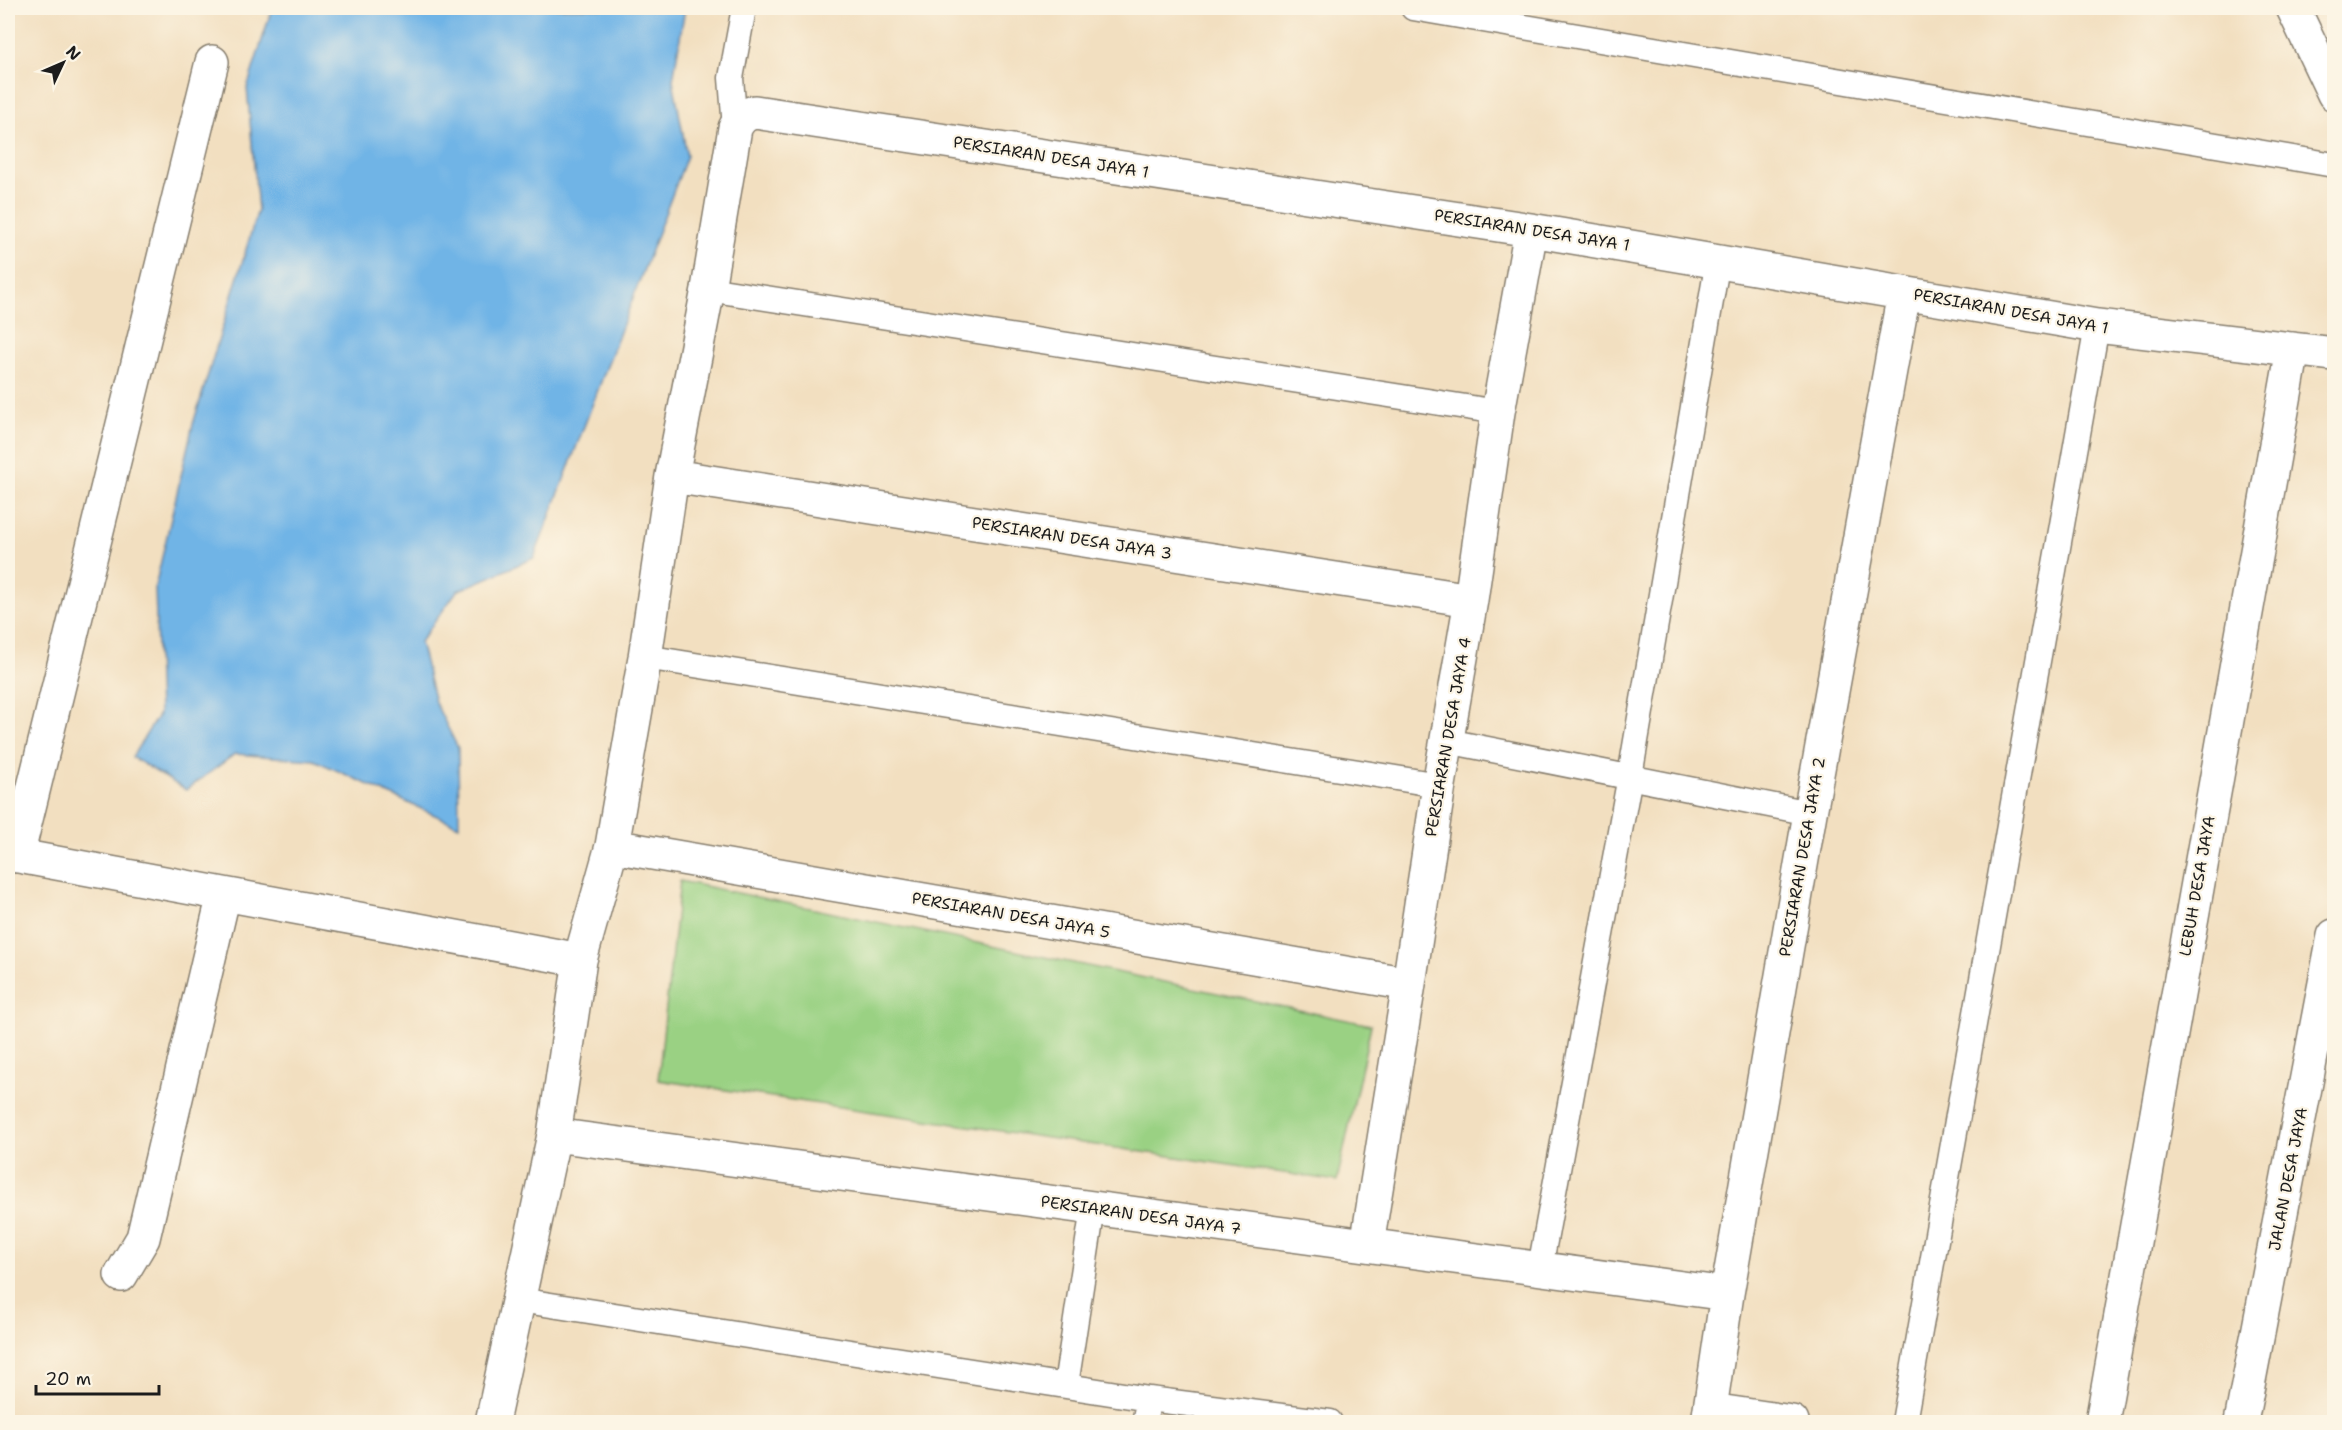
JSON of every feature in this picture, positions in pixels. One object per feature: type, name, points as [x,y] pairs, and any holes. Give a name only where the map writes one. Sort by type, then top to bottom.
[{"type":"street","points":[[2293,8],[2334,94]]},
{"type":"street","points":[[212,62],[12,855],[580,960]]},
{"type":"street","name":"PERSIARAN DESA JAYA 1","points":[[735,128],[740,118],[755,112],[1531,230],[2097,326],[2334,354]]},
{"type":"street","points":[[492,1422],[555,1135],[580,960],[612,846],[645,657],[672,476],[708,289],[735,128]]},
{"type":"street","name":"PERSIARAN DESA JAYA 4","points":[[1367,1245],[1438,785],[1471,600],[1498,412],[1531,230]]},
{"type":"street","name":"PERSIARAN DESA JAYA 2","points":[[1710,1416],[1727,1294],[1809,813],[1904,293]]},
{"type":"street","name":"LEBUH DESA JAYA","points":[[2102,1422],[2292,349]]},
{"type":"street","name":"PERSIARAN DESA JAYA 3","points":[[672,476],[1471,600]]},
{"type":"street","name":"PERSIARAN DESA JAYA 5","points":[[612,846],[1409,984]]},
{"type":"street","points":[[121,1275],[143,1238],[224,894]]},
{"type":"street","name":"JALAN DESA JAYA","points":[[2241,1422],[2334,936]]},
{"type":"street","name":"PERSIARAN DESA JAYA 7","points":[[555,1135],[1727,1294]]},
{"type":"street","points":[[1710,1416],[1792,1422]]},
{"type":"lane","points":[[735,128],[731,78],[744,8]]},
{"type":"lane","points":[[1413,8],[2334,165]]},
{"type":"lane","points":[[1540,1268],[1630,776],[1718,260]]},
{"type":"lane","points":[[708,289],[1498,412]]},
{"type":"lane","points":[[1904,1422],[2097,326]]},
{"type":"lane","points":[[645,657],[1438,785]]},
{"type":"lane","points":[[1447,741],[1809,813]]},
{"type":"lane","points":[[1066,1385],[1093,1208]]},
{"type":"lane","points":[[519,1300],[1066,1385],[1146,1411],[1330,1422]]},
{"type":"green space","points":[[680,881],[1371,1025],[1337,1181],[658,1080]]},
{"type":"water","points":[[272,8],[685,8],[673,80],[687,156],[534,558],[457,591],[420,642],[435,702],[458,748],[459,826],[314,760],[235,754],[186,790],[132,757],[159,714],[155,587],[193,424],[258,210],[247,88]]}]
